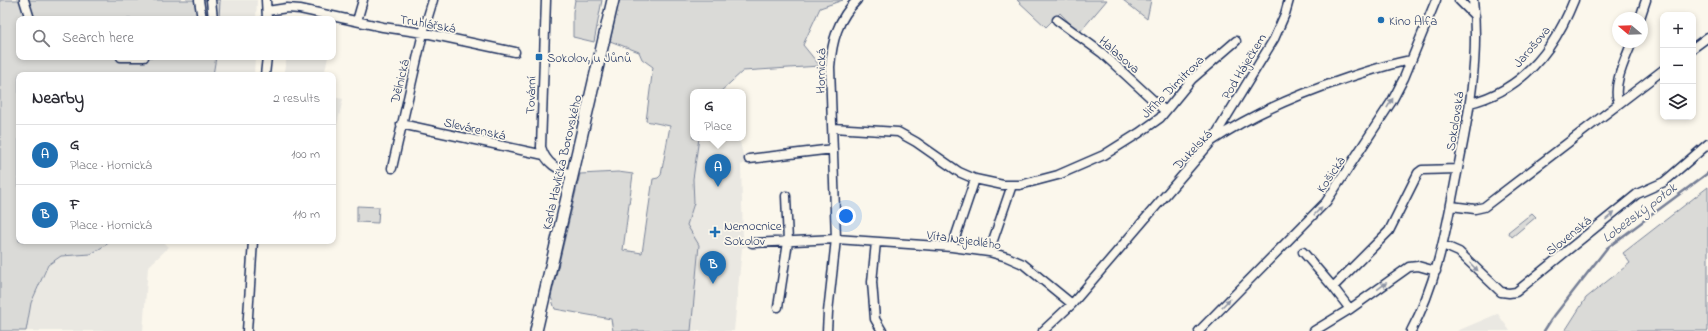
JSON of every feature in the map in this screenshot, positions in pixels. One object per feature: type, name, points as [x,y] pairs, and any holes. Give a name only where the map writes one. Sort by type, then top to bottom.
[{"type":"street","points":[[24,0],[29,16]]},
{"type":"street","points":[[199,0],[202,16]]},
{"type":"street","points":[[211,0],[213,16]]},
{"type":"street","points":[[266,0],[267,15]]},
{"type":"street","points":[[357,22],[363,0]]},
{"type":"street","name":"Dělnická","points":[[392,168],[423,33],[433,0]]},
{"type":"street","name":"Tovární","points":[[544,155],[540,140],[546,0]]},
{"type":"street","name":"Karla Havlíčka Borovského","points":[[536,331],[613,0]]},
{"type":"street","name":"Hornická","points":[[827,331],[836,239],[830,67],[831,46],[838,27],[850,7],[857,0]]},
{"type":"street","name":"Pod Háječkem","points":[[1212,141],[1274,39],[1285,14],[1289,0]]},
{"type":"street","name":"Košická","points":[[1199,331],[1326,202],[1392,101],[1436,0]]},
{"type":"street","points":[[1459,0],[1475,16]]},
{"type":"street","name":"Sokolovská","points":[[1411,331],[1423,310],[1436,271],[1443,245],[1458,169],[1470,103],[1474,62],[1475,16],[1473,0]]},
{"type":"street","name":"Jarošova","points":[[1470,103],[1495,94],[1527,74],[1547,50],[1565,24],[1574,0]]},
{"type":"street","points":[[1642,12],[1646,0]]},
{"type":"street","name":"Truhlářská","points":[[267,15],[287,8],[300,9],[331,16]]},
{"type":"street","name":"Truhlářská","points":[[336,17],[515,52]]},
{"type":"street","name":"Halasova","points":[[1057,20],[1102,53],[1165,111]]},
{"type":"street","points":[[1696,46],[1708,37]]},
{"type":"street","name":"Jiřího Dimitrova","points":[[833,128],[898,132],[916,142],[959,172],[975,178],[1003,185],[1020,185],[1058,175],[1104,155],[1139,133],[1160,118],[1192,79],[1236,42]]},
{"type":"street","points":[[1619,103],[1616,97],[1616,88],[1630,48]]},
{"type":"street","points":[[265,72],[267,60]]},
{"type":"street","name":"Dukelská","points":[[1043,331],[1072,304],[1212,141],[1231,128],[1295,96],[1391,63],[1411,60]]},
{"type":"street","points":[[1451,206],[1475,209],[1484,207],[1660,72]]},
{"type":"street","name":"Slevárenská","points":[[401,124],[544,155]]},
{"type":"street","name":"Slovenská","points":[[1443,245],[1459,252],[1501,292],[1516,292],[1637,194],[1664,182],[1708,144]]},
{"type":"street","points":[[749,159],[833,149]]},
{"type":"street","points":[[544,155],[548,162],[558,169],[573,175]]},
{"type":"street","points":[[1333,287],[1389,231],[1418,173],[1422,170],[1458,169]]},
{"type":"street","points":[[952,247],[975,178]]},
{"type":"street","points":[[989,252],[1012,185]]},
{"type":"street","points":[[778,308],[788,242],[786,196]]},
{"type":"street","points":[[752,243],[836,239]]},
{"type":"street","name":"Víta Nejedlého","points":[[836,239],[952,247],[989,252],[1007,257],[1023,264],[1072,304]]},
{"type":"street","points":[[876,242],[872,282],[873,297],[875,319],[882,331]]},
{"type":"street","points":[[247,331],[253,244]]},
{"type":"street","points":[[1303,252],[1350,309]]},
{"type":"street","points":[[1314,331],[1350,309],[1409,267],[1418,266],[1436,271]]},
{"type":"shaded area","points":[[0,0],[220,0],[219,16],[16,16],[16,60],[216,60],[214,72],[16,72],[16,244],[107,244],[91,254],[61,256],[48,265],[31,303],[26,331],[0,331]]},
{"type":"shaded area","points":[[220,0],[257,0],[256,16],[219,16]]},
{"type":"shaded area","points":[[575,0],[602,0],[594,42],[573,37],[573,12]]},
{"type":"shaded area","points":[[619,0],[843,0],[820,8],[803,45],[820,66],[743,71],[723,89],[690,89],[690,141],[699,141],[693,179],[694,203],[687,225],[699,245],[691,331],[613,331],[611,319],[555,309],[551,297],[580,174],[618,172],[633,174],[623,250],[642,253],[653,179],[658,178],[661,175],[670,126],[646,121],[653,67],[642,59],[639,52],[610,41]]},
{"type":"shaded area","points":[[1017,0],[1107,0],[1079,33],[1060,13],[1046,27]]},
{"type":"shaded area","points":[[1123,0],[1151,0],[1147,19]]},
{"type":"shaded area","points":[[216,60],[255,60],[254,72],[214,72]]},
{"type":"shaded area","points":[[286,60],[327,60],[325,72],[284,72]]},
{"type":"shaded area","points":[[336,98],[343,99],[336,129]]},
{"type":"shaded area","name":"Nemocnice Sokolov","points":[[699,141],[740,141],[745,163],[741,165],[743,238],[746,240],[746,247],[742,248],[734,331],[629,331],[687,225],[694,203],[693,179]]},
{"type":"shaded area","points":[[1708,187],[1708,331],[1565,331],[1586,298],[1630,263],[1623,253]]},
{"type":"shaded area","points":[[357,206],[379,207],[378,223],[357,222]]},
{"type":"shaded area","points":[[1532,213],[1536,217],[1512,237],[1508,232]]},
{"type":"shaded area","points":[[107,244],[166,244],[169,247],[148,267],[143,331],[26,331],[31,303],[49,265],[61,256],[91,254]]},
{"type":"shaded area","points":[[1497,314],[1510,331],[1457,331]]},
{"type":"waterway","name":"Lobezský potok","points":[[1544,331],[1607,248],[1708,173]]},
{"type":"place","name":"Kino Alfa","points":[[1381,20]]},
{"type":"place","name":"Sokolov, u Jůnů","points":[[539,57]]},
{"type":"place","name":"G","points":[[718,187]]},
{"type":"place","name":"Nemocnice Sokolov","points":[[715,232]]},
{"type":"place","name":"F","points":[[713,284]]}]
